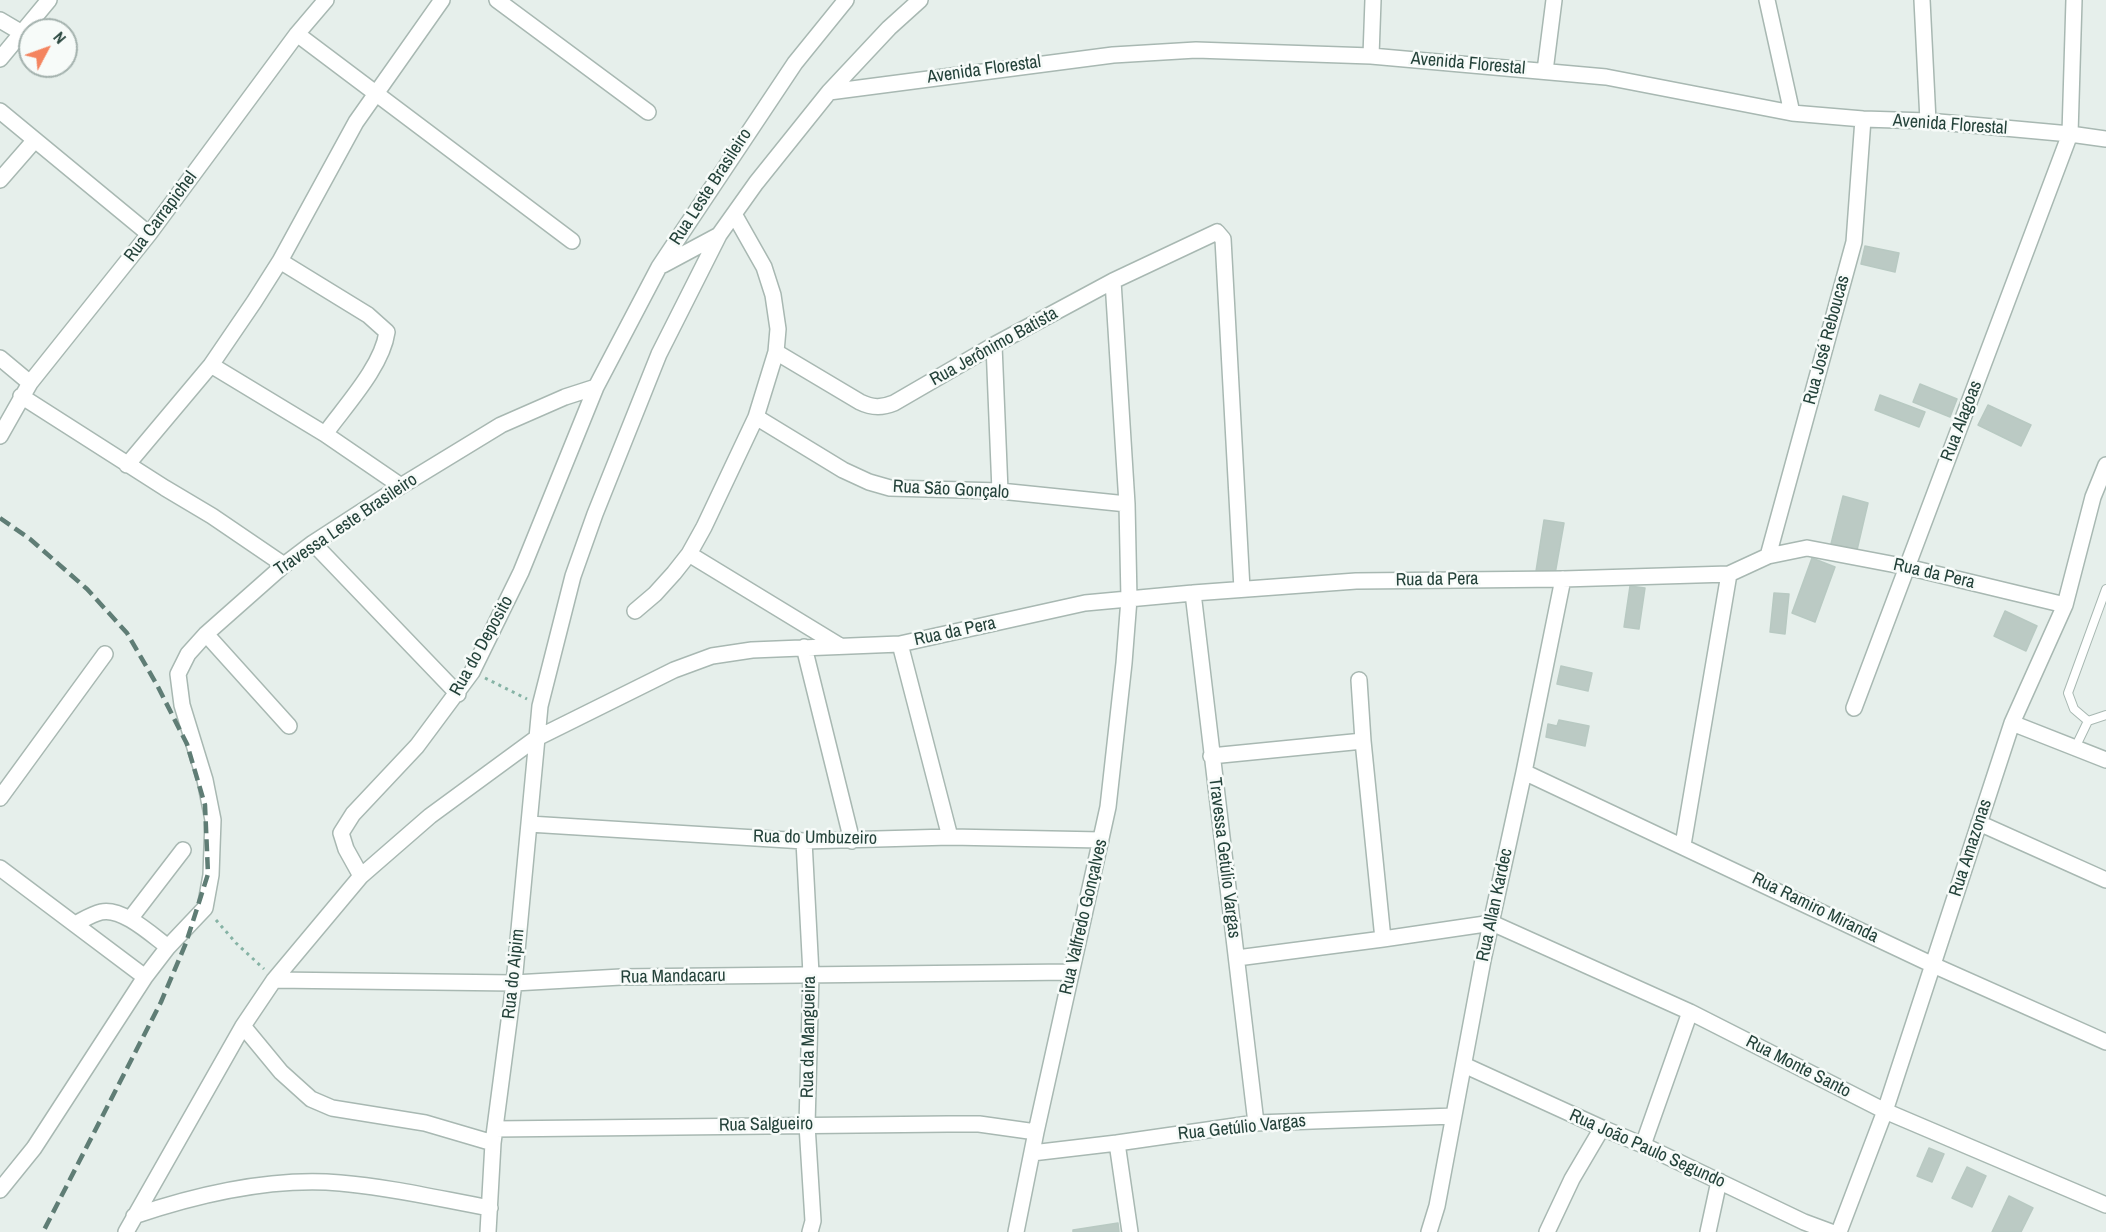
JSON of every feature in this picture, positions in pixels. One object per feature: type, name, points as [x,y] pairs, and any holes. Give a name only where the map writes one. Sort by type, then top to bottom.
[{"type":"street","points":[[34,18],[49,0]]},
{"type":"street","name":"Rua Carrapichel","points":[[0,436],[30,383],[149,234],[297,34],[326,0]]},
{"type":"street","points":[[127,465],[211,365],[280,261],[356,122],[442,0]]},
{"type":"street","points":[[497,0],[648,112]]},
{"type":"street","name":"Rua Leste Brasileiro","points":[[596,387],[659,267],[795,63],[846,0]]},
{"type":"street","name":"Rua do Aipim","points":[[488,1232],[494,1136],[514,983],[540,706],[573,576],[594,514],[659,354],[719,236],[763,174],[828,92],[889,27],[920,0]]},
{"type":"street","points":[[1371,56],[1373,0]]},
{"type":"street","points":[[1545,71],[1554,0]]},
{"type":"street","points":[[1767,0],[1792,113]]},
{"type":"street","points":[[1922,0],[1928,122]]},
{"type":"street","name":"Rua Alagoas","points":[[1854,708],[2070,134],[2074,0]]},
{"type":"street","points":[[0,20],[18,31]]},
{"type":"street","points":[[297,34],[572,241]]},
{"type":"street","points":[[0,59],[18,38]]},
{"type":"street","name":"Avenida Florestal","points":[[828,92],[1113,55],[1196,50],[1371,56],[1606,77],[1792,113],[1928,122],[2106,139]]},
{"type":"street","points":[[0,111],[149,234]]},
{"type":"street","name":"Rua José Reboucas","points":[[1768,556],[1854,242],[1863,119]]},
{"type":"street","points":[[0,180],[34,141]]},
{"type":"street","points":[[635,611],[655,594],[688,554],[704,527],[756,417],[776,352],[778,329],[773,295],[764,267],[734,214]]},
{"type":"street","name":"Rua Jerônimo Batista","points":[[776,352],[860,402],[877,407],[894,404],[994,345],[1113,281],[1217,232],[1223,239],[1242,590]]},
{"type":"street","points":[[659,267],[719,236]]},
{"type":"street","points":[[280,261],[368,315],[387,332],[385,344],[368,375],[325,434]]},
{"type":"street","name":"Rua Valfredo Gonçalves","points":[[1017,1232],[1036,1132],[1108,807],[1124,663],[1129,599],[1127,504],[1113,281]]},
{"type":"street","points":[[994,345],[1000,491]]},
{"type":"street","points":[[0,358],[30,383]]},
{"type":"street","points":[[211,365],[325,434],[401,486]]},
{"type":"street","name":"Travessa Leste Brasileiro","points":[[205,908],[211,875],[213,820],[205,780],[182,705],[178,674],[188,654],[206,634],[284,565],[313,543],[501,425],[565,397],[596,387]]},
{"type":"street","name":"Rua do Deposito","points":[[361,876],[346,849],[341,833],[353,814],[417,746],[458,694],[472,672],[521,572],[596,387]]},
{"type":"street","points":[[21,396],[127,465],[212,516],[284,565]]},
{"type":"street","name":"Rua São Gonçalo","points":[[756,417],[843,471],[890,488],[1000,491],[1127,504]]},
{"type":"street","name":"Rua Amazonas","points":[[1839,1232],[1885,1111],[2012,723],[2064,605],[2093,497],[2106,465]]},
{"type":"street","points":[[313,543],[458,694]]},
{"type":"street","name":"Rua da Pera","points":[[126,1232],[243,1026],[274,980],[361,876],[430,816],[536,739],[674,670],[702,659],[752,650],[900,644],[1085,603],[1193,593],[1356,581],[1563,579],[1729,574],[1768,556],[1807,548],[1907,567],[2064,605]]},
{"type":"street","points":[[688,554],[841,646]]},
{"type":"street","points":[[1683,845],[1729,574]]},
{"type":"street","name":"Rua Allan Kardec","points":[[1429,1232],[1437,1206],[1483,960],[1563,579]]},
{"type":"street","name":"Travessa Getúlio Vargas","points":[[1193,593],[1256,1123]]},
{"type":"street","points":[[206,634],[289,726]]},
{"type":"street","points":[[900,644],[950,837]]},
{"type":"street","points":[[804,647],[852,841]]},
{"type":"street","points":[[0,798],[105,654]]},
{"type":"street","points":[[1359,680],[1383,939]]},
{"type":"street","points":[[2012,723],[2106,760]]},
{"type":"street","points":[[1211,756],[1363,741]]},
{"type":"street","name":"Rua Ramiro Miranda","points":[[1524,772],[1683,845],[1933,965],[2106,1042]]},
{"type":"street","points":[[1979,823],[2106,880]]},
{"type":"street","name":"Rua do Umbuzeiro","points":[[529,824],[804,841],[950,837],[1101,840]]},
{"type":"street","name":"Rua da Mangueira","points":[[804,841],[811,974],[807,1125],[813,1221],[810,1232]]},
{"type":"street","points":[[130,919],[183,850]]},
{"type":"street","points":[[0,868],[145,977]]},
{"type":"street","points":[[0,1190],[40,1140],[145,977],[168,947],[205,908]]},
{"type":"street","points":[[75,924],[101,912],[109,912],[130,919],[168,947]]},
{"type":"street","points":[[1237,958],[1492,923]]},
{"type":"street","name":"Rua Monte Santo","points":[[1492,923],[1690,1012],[1885,1111],[2106,1205]]},
{"type":"street","name":"Rua Mandacaru","points":[[274,980],[514,983],[621,977],[1071,972]]},
{"type":"street","points":[[1643,1145],[1690,1012]]},
{"type":"street","name":"Rua Salgueiro","points":[[243,1026],[281,1072],[311,1099],[332,1108],[494,1136],[807,1125],[980,1124],[1036,1132]]},
{"type":"street","name":"Rua João Paulo Segundo","points":[[1464,1065],[1719,1181],[1803,1227],[1831,1232]]},
{"type":"street","name":"Rua Getúlio Vargas","points":[[1032,1153],[1256,1123],[1454,1116]]},
{"type":"street","points":[[1548,1232],[1572,1179],[1602,1128]]},
{"type":"street","points":[[1118,1143],[1130,1232]]},
{"type":"street","points":[[1708,1232],[1719,1181]]},
{"type":"street","points":[[134,1216],[199,1197],[290,1182],[340,1183],[490,1208]]},
{"type":"lane","points":[[2088,721],[2074,709],[2068,693],[2106,589]]},
{"type":"lane","points":[[2075,748],[2088,721],[2106,715]]},
{"type":"path","points":[[472,672],[540,706]]},
{"type":"path","points":[[205,908],[236,943],[274,980]]},
{"type":"building","points":[[1865,246],[1899,253],[1895,272],[1861,264]]},
{"type":"building","points":[[1920,384],[1957,399],[1950,417],[1913,402]]},
{"type":"building","points":[[1880,395],[1925,412],[1919,427],[1875,410]]},
{"type":"building","points":[[1988,405],[2031,425],[2021,446],[1978,425]]},
{"type":"building","points":[[1843,496],[1868,503],[1857,550],[1831,544]]},
{"type":"building","points":[[1544,520],[1564,523],[1555,574],[1536,571]]},
{"type":"building","points":[[1812,558],[1835,567],[1815,622],[1792,613]]},
{"type":"building","points":[[1630,586],[1645,588],[1639,629],[1624,627]]},
{"type":"building","points":[[1774,593],[1789,594],[1785,634],[1770,632]]},
{"type":"building","points":[[2005,611],[2037,626],[2026,651],[1994,636]]},
{"type":"building","points":[[1561,666],[1592,673],[1588,691],[1557,684]]},
{"type":"building","points":[[1559,720],[1589,726],[1585,746],[1546,737],[1548,724],[1557,726]]},
{"type":"building","points":[[1929,1148],[1944,1154],[1932,1182],[1917,1176]]},
{"type":"building","points":[[1967,1167],[1986,1176],[1972,1207],[1952,1198]]},
{"type":"building","points":[[2009,1196],[2033,1208],[2021,1232],[1992,1232]]},
{"type":"building","points":[[1118,1223],[1119,1232],[1073,1232],[1073,1230]]},
{"type":"railway","points":[[0,518],[30,539],[87,589],[127,633],[187,744],[205,805],[208,874],[186,943],[161,1002],[43,1232]]}]
